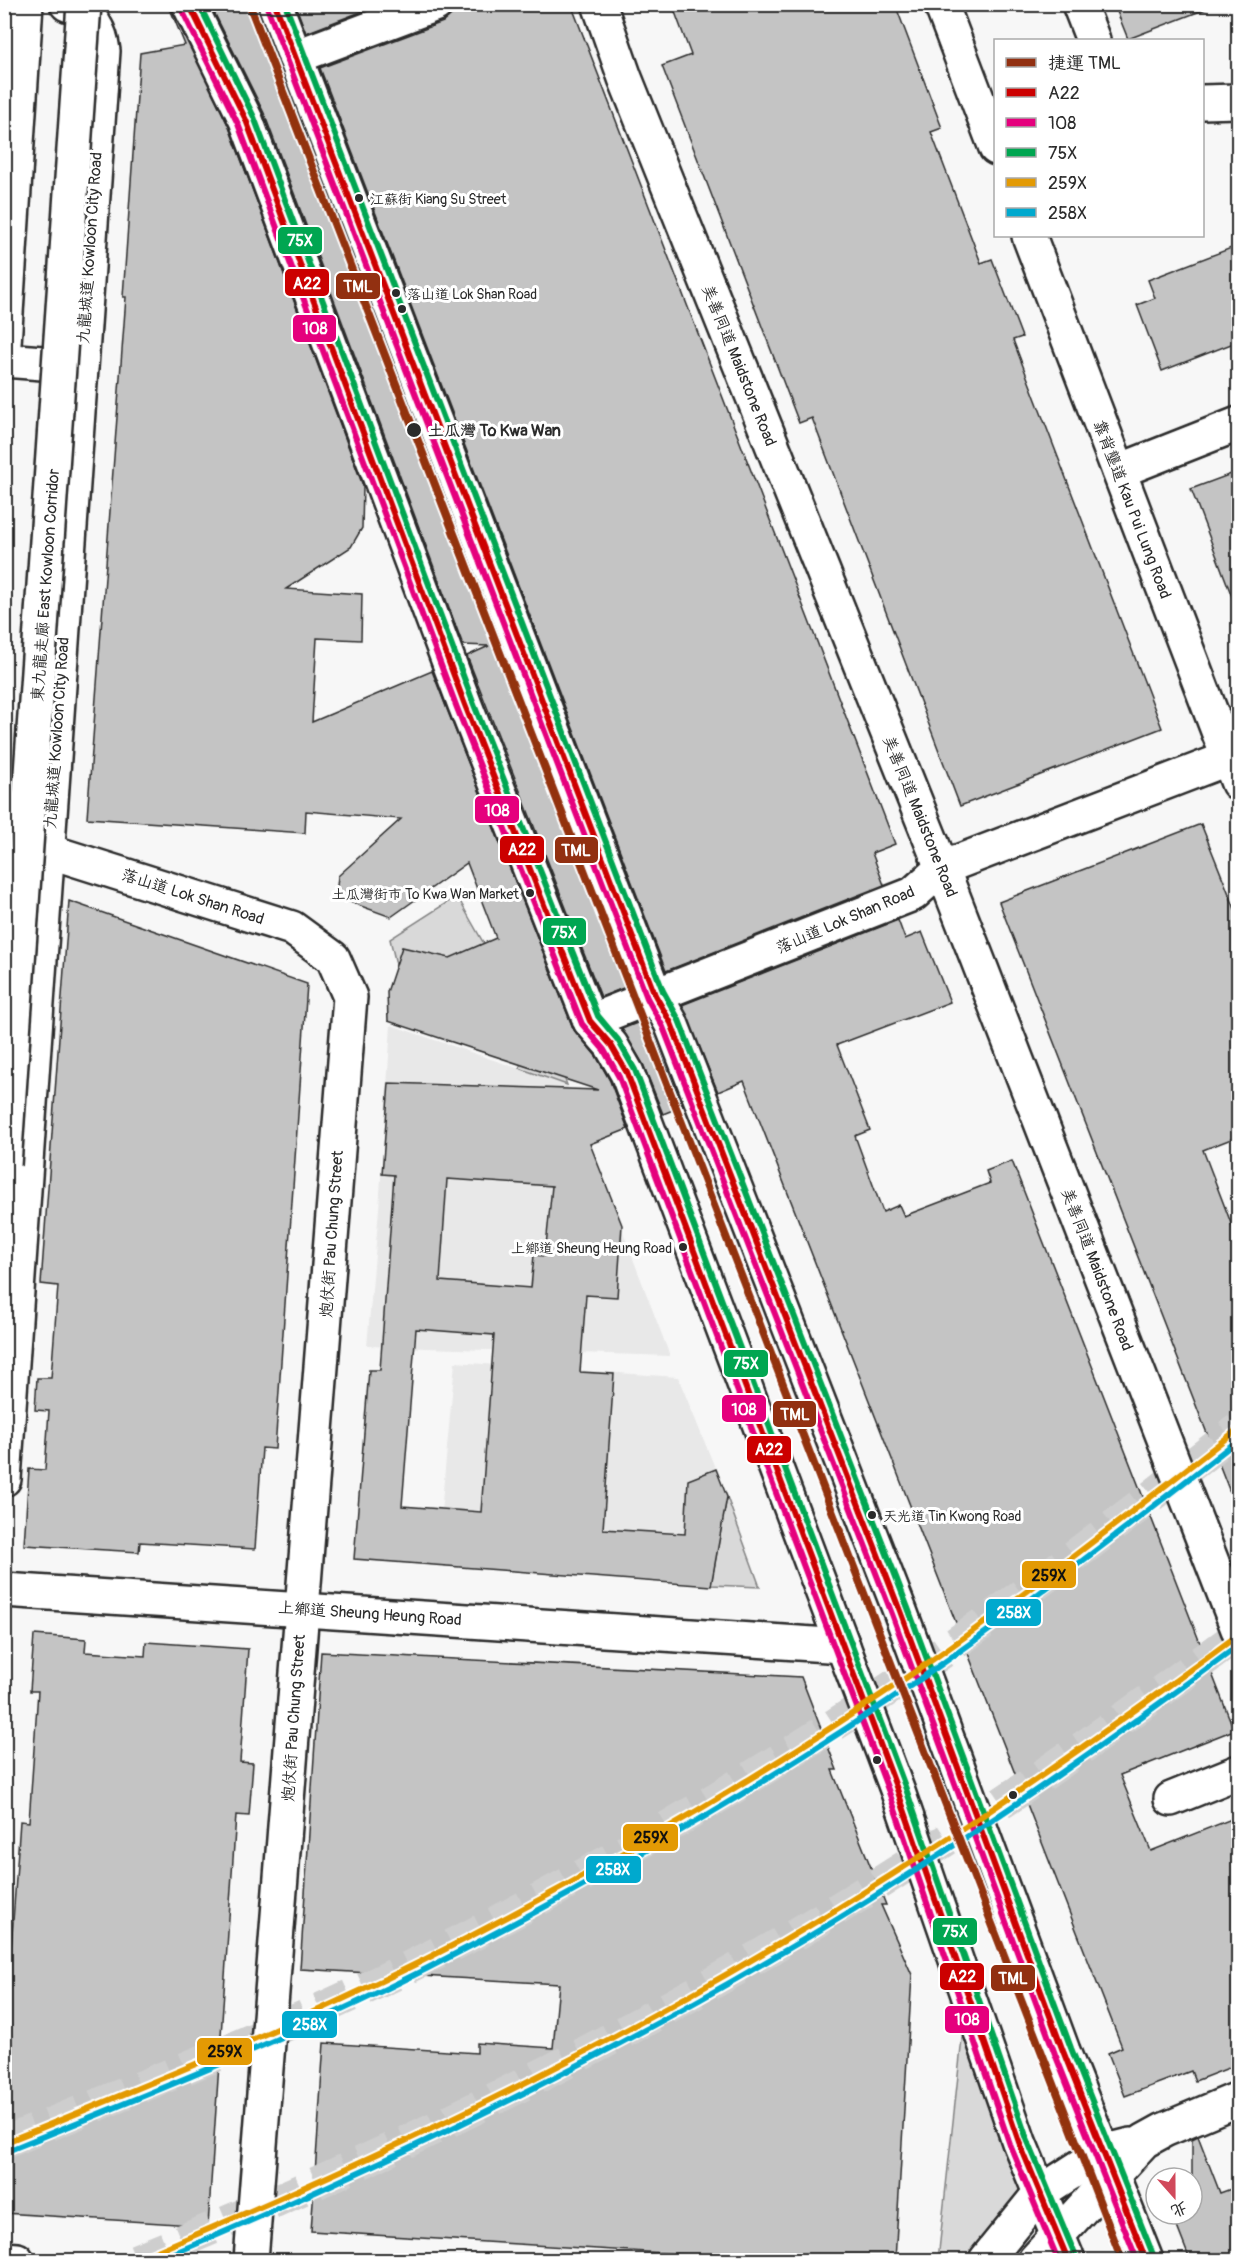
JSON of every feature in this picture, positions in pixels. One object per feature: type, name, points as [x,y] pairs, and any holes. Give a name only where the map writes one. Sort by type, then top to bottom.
[{"type":"main road","points":[[4,344],[26,4]]},
{"type":"main road","points":[[4,149],[15,30],[24,18],[48,4]]},
{"type":"main road","name":"九龍城道 Kowloon City Road","points":[[4,1479],[103,51],[96,25],[88,15],[67,4]]},
{"type":"main road","name":"東九龍走廊 East Kowloon Corridor","points":[[4,1165],[84,4]]},
{"type":"main road","points":[[189,4],[246,120],[461,694],[590,1021],[611,1045],[627,1073],[900,1800],[1019,2142],[1063,2247]]},
{"type":"main road","points":[[275,4],[655,995],[671,1023],[900,1611],[1146,2260]]},
{"type":"main road","points":[[295,57],[436,4]]},
{"type":"main road","name":"美善同道 Maidstone Road","points":[[599,4],[625,78],[942,868],[1239,1629]]},
{"type":"main road","points":[[941,4],[994,143]]},
{"type":"main road","points":[[1079,4],[1094,39]]},
{"type":"main road","points":[[1204,102],[1239,101]]},
{"type":"main road","name":"靠背壟道 Kau Pui Lung Road","points":[[1029,237],[1234,770]]},
{"type":"main road","points":[[4,360],[81,366]]},
{"type":"main road","points":[[1119,471],[1239,424]]},
{"type":"main road","name":"落山道 Lok Shan Road","points":[[590,1021],[913,894],[942,868],[1234,770]]},
{"type":"main road","name":"落山道 Lok Shan Road","points":[[4,837],[291,928],[333,958],[350,997]]},
{"type":"main road","name":"炮仗街 Pau Chung Street","points":[[251,2260],[350,997]]},
{"type":"main road","name":"上鄉道 Sheung Heung Road","points":[[4,1590],[843,1646]]},
{"type":"main road","points":[[1171,1799],[1239,1772]]},
{"type":"main road","points":[[986,2260],[1041,2193],[1108,2164],[1164,2130],[1239,2099]]},
{"type":"main road","points":[[1035,2260],[1063,2247],[1108,2164]]},
{"type":"main road","points":[[4,2259],[17,2260]]},
{"type":"shaded area","points":[[457,896],[496,965],[546,1030],[567,1085],[519,1068],[521,1064],[398,973],[390,939]]},
{"type":"shaded area","points":[[391,1025],[567,1085],[670,1356],[367,1346]]},
{"type":"shaded area","points":[[455,1362],[678,1377],[727,1497],[711,1586],[436,1566]]},
{"type":"shaded area","points":[[727,1497],[760,1587],[711,1585]]},
{"type":"shaded area","points":[[965,2011],[1030,2195],[973,2260],[938,2260]]},
{"type":"building","points":[[168,4],[171,4],[229,127],[363,486],[362,528],[351,547],[286,589],[362,594],[361,640],[317,638],[312,722],[432,671],[573,1028],[596,1056],[610,1081],[628,1129],[590,1144],[622,1225],[617,1297],[586,1295],[580,1372],[614,1374],[603,1529],[685,1534],[688,1480],[716,1469],[727,1497],[711,1586],[354,1559],[369,1370],[380,1370],[394,1175],[382,1174],[389,1083],[598,1090],[388,1021],[387,992],[402,947],[450,958],[496,938],[467,863],[391,917],[336,897],[338,876],[401,819],[306,811],[305,833],[87,818],[126,297],[123,297],[140,53],[185,45]],"holes":[[[447,1179],[552,1186],[545,1256],[534,1255],[531,1288],[440,1281]],[[416,1329],[494,1335],[481,1512],[402,1506]]]},
{"type":"building","points":[[210,4],[257,4],[631,985],[601,997],[467,656],[489,646],[463,645],[264,113]]},
{"type":"building","points":[[295,4],[381,4],[306,33]]},
{"type":"building","points":[[454,4],[571,4],[895,844],[872,853],[884,885],[666,971],[320,68],[443,22],[451,15]]},
{"type":"building","points":[[672,4],[895,4],[942,128],[931,132],[981,263],[992,259],[1022,337],[1013,340],[1162,728],[960,806],[812,418],[799,423],[662,66],[691,55]]},
{"type":"building","points":[[1114,4],[1211,4],[1211,7],[1128,39]]},
{"type":"building","points":[[1239,245],[1239,341],[1162,371],[1137,305],[1155,298],[1148,280]]},
{"type":"building","points":[[1239,471],[1239,606],[1236,607],[1191,489]]},
{"type":"building","points":[[1201,824],[1239,919],[1239,1136],[1203,1150],[1239,1244],[1237,1510],[999,902]]},
{"type":"building","points":[[69,901],[307,984],[275,1449],[262,1448],[255,1549],[140,1542],[139,1552],[24,1545],[29,1469],[45,1470],[49,1411],[35,1410],[37,1378],[51,1378],[58,1286],[41,1284]]},
{"type":"building","points":[[898,920],[905,939],[922,932],[950,1002],[837,1045],[870,1130],[855,1136],[883,1212],[899,1205],[904,1216],[990,1183],[986,1171],[1012,1161],[1234,1730],[1120,1775],[1151,1851],[1239,1816],[1239,2064],[1195,2081],[1191,2071],[1125,2096],[1108,2053],[1122,2047],[744,1081],[718,1092],[682,1005]]},
{"type":"building","points":[[647,1019],[683,1106],[663,1114],[643,1064],[622,1029]]},
{"type":"building","points":[[34,1635],[86,1639],[85,1652],[145,1656],[146,1642],[248,1649],[240,1762],[253,1763],[249,1816],[236,1815],[208,2226],[4,2213],[4,2050],[20,1821],[29,1822],[38,1691],[30,1691]]},
{"type":"building","points":[[321,1652],[801,1677],[837,1770],[832,1770],[886,1905],[881,1905],[912,1975],[895,2260],[774,2260],[311,2231],[324,2043],[477,2053],[477,2043],[553,2048],[559,1984],[300,1969]]},
{"type":"building","points":[[1198,2136],[1220,2193],[1239,2186],[1239,2260],[1190,2260],[1177,2226],[1204,2226],[1204,2166],[1192,2166],[1192,2139]]},
{"type":"tunnel","points":[[4,2143],[184,2069],[362,1990],[478,1932],[629,1849],[778,1761],[921,1667],[1059,1567],[1238,1429]]},
{"type":"tunnel","points":[[136,2260],[219,2226],[382,2153],[543,2075],[700,1990],[837,1909],[954,1835],[1126,1717],[1238,1635]]},
{"type":"metro line","name":"TML","points":[[249,4],[1122,2260]]},
{"type":"transit line","name":"A22","points":[[189,4],[246,120],[465,705],[590,1021],[611,1045],[627,1073],[898,1792],[1019,2142],[1068,2260]]},
{"type":"transit line","name":"75X","points":[[199,4],[254,117],[473,702],[598,1016],[618,1040],[635,1070],[906,1789],[1027,2139],[1076,2257]]},
{"type":"transit line","name":"A22","points":[[275,4],[655,995],[671,1023],[900,1611],[1063,2051],[1146,2260]]},
{"type":"transit line","name":"75X","points":[[285,4],[663,991],[679,1020],[908,1608],[1071,2048],[1154,2257]]},
{"type":"transit line","name":"108","points":[[267,7],[647,998],[663,1027],[892,1614],[1055,2054],[1137,2260]]},
{"type":"transit line","name":"108","points":[[181,8],[238,124],[457,708],[582,1024],[604,1050],[619,1077],[890,1795],[1010,2145],[1058,2260]]},
{"type":"transit line","name":"259X","points":[[4,2143],[214,2056],[369,1987],[549,1895],[676,1823],[862,1708],[962,1639],[1238,1429]]},
{"type":"transit line","name":"258X","points":[[7,2151],[220,2064],[325,2018],[493,1935],[684,1829],[808,1753],[929,1673],[1085,1559],[1238,1440]]},
{"type":"transit line","name":"259X","points":[[136,2260],[300,2189],[462,2114],[700,1990],[837,1909],[954,1835],[1126,1717],[1238,1635]]},
{"type":"transit line","name":"258X","points":[[158,2260],[318,2191],[475,2117],[552,2079],[706,1996],[840,1918],[957,1844],[1071,1767],[1238,1646]]},
{"type":"place","name":"江蘇街 Kiang Su Street","points":[[359,198]]},
{"type":"place","name":"落山道 Lok Shan Road","points":[[396,293]]},
{"type":"place","name":"土瓜灣 To Kwa Wan","points":[[414,430]]},
{"type":"place","name":"土瓜灣街市 To Kwa Wan Market","points":[[530,893]]},
{"type":"place","name":"上鄉道 Sheung Heung Road","points":[[683,1247]]},
{"type":"place","name":"天光道 Tin Kwong Road","points":[[872,1515]]}]
